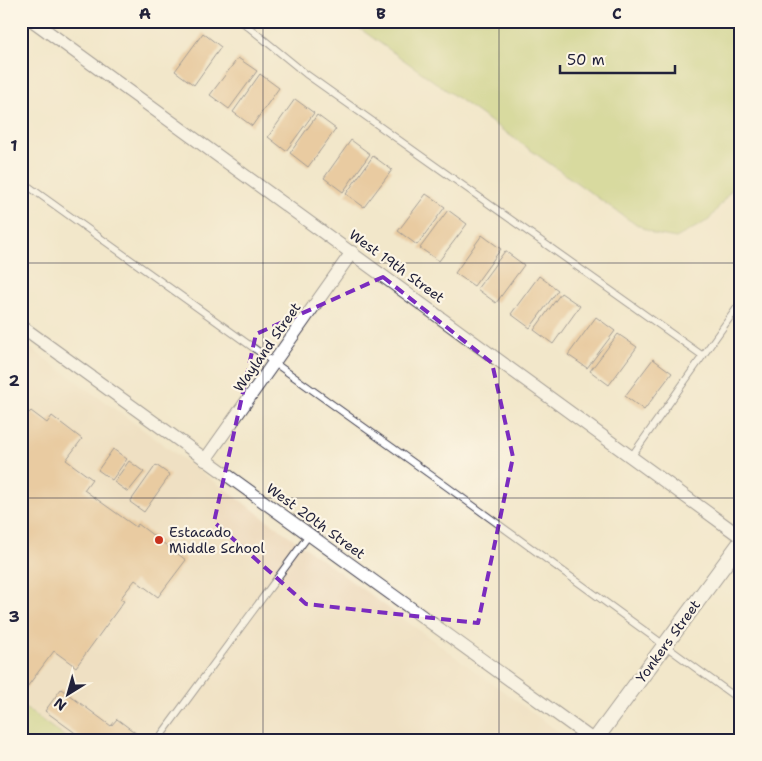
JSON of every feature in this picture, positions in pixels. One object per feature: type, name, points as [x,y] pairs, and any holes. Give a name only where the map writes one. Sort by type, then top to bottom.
[{"type":"street","name":"West 19th Street","points":[[33,21],[741,537]]},
{"type":"street","name":"Wayland Street","points":[[205,460],[352,252]]},
{"type":"street","name":"West 20th Street","points":[[21,326],[594,740]]},
{"type":"street","name":"Yonkers Street","points":[[594,740],[741,542]]},
{"type":"lane","points":[[240,21],[306,74],[702,356]]},
{"type":"lane","points":[[21,181],[741,702]]},
{"type":"lane","points":[[631,457],[741,302]]},
{"type":"lane","points":[[162,734],[309,535]]},
{"type":"highlighted area","points":[[383,277],[492,363],[513,457],[478,623],[306,604],[214,522],[256,334]]},
{"type":"shaded area","name":"Estacado Middle School","points":[[21,341],[570,740],[21,740]]},
{"type":"green space","points":[[349,21],[741,21],[741,177],[709,220],[676,238],[654,234],[629,220]]},
{"type":"green space","points":[[21,705],[69,740],[21,740]]},
{"type":"building","points":[[203,33],[221,47],[194,85],[175,71]]},
{"type":"building","points":[[238,58],[257,71],[229,109],[210,95]]},
{"type":"building","points":[[260,74],[279,88],[252,126],[233,112]]},
{"type":"building","points":[[295,99],[314,113],[286,151],[268,137]]},
{"type":"building","points":[[317,115],[336,129],[308,167],[290,153]]},
{"type":"building","points":[[351,140],[370,154],[343,192],[324,178]]},
{"type":"building","points":[[373,156],[392,170],[364,207],[346,194]]},
{"type":"building","points":[[426,194],[445,207],[417,245],[398,231]]},
{"type":"building","points":[[448,210],[467,224],[439,261],[420,248]]},
{"type":"building","points":[[482,235],[501,249],[474,286],[455,273]]},
{"type":"building","points":[[505,251],[524,265],[496,303],[477,289]]},
{"type":"building","points":[[539,276],[558,290],[530,328],[511,314]]},
{"type":"building","points":[[561,293],[580,306],[553,344],[534,330]]},
{"type":"building","points":[[596,317],[615,331],[587,368],[568,355]]},
{"type":"building","points":[[618,334],[637,347],[609,385],[590,371]]},
{"type":"building","points":[[653,359],[672,373],[644,410],[625,396]]},
{"type":"building","points":[[21,407],[29,413],[31,411],[47,423],[52,416],[82,439],[66,460],[92,479],[84,490],[136,527],[138,524],[186,560],[158,597],[135,580],[120,599],[124,601],[76,667],[54,651],[21,695]]},
{"type":"building","points":[[113,449],[127,459],[112,480],[98,470]]},
{"type":"building","points":[[129,461],[144,472],[128,492],[114,482]]},
{"type":"building","points":[[156,465],[170,475],[144,512],[130,502]]},
{"type":"building","points":[[61,689],[111,726],[117,719],[145,740],[85,740],[45,711]]},
{"type":"place","name":"Estacado Middle School","points":[[159,540]]}]
